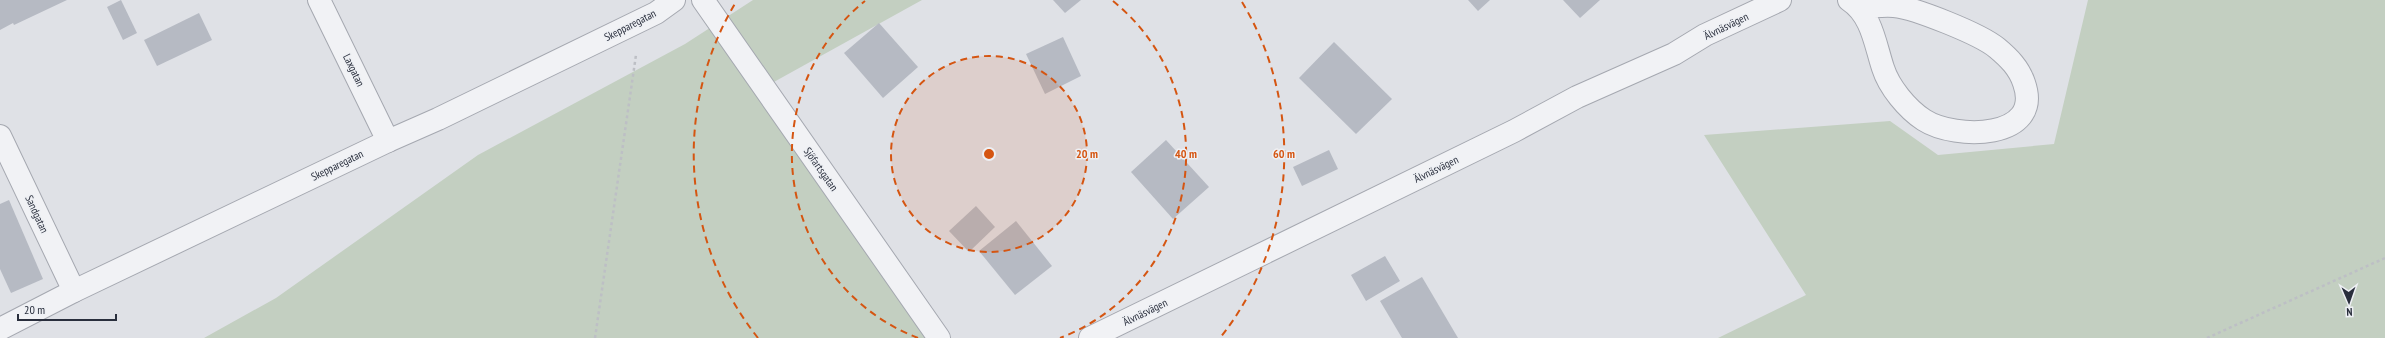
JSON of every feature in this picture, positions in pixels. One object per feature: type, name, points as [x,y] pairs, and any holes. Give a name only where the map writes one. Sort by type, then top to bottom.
[{"type":"street","name":"Laxgatan","points":[[319,0],[388,141]]},
{"type":"street","name":"Skepparegatan","points":[[0,329],[74,291],[388,141],[438,119],[641,20],[674,0]]},
{"type":"street","name":"Sjöfartsgatan","points":[[703,0],[939,338]]},
{"type":"street","name":"Älvnäsvägen","points":[[1090,338],[1514,131],[1577,98],[1674,54],[1705,35],[1780,0]]},
{"type":"street","points":[[1855,4],[1894,6],[1918,12],[1995,47],[2016,66],[2024,83],[2027,93],[2025,108],[2019,119],[1993,131],[1970,134],[1938,127],[1923,119],[1911,109],[1890,84],[1883,69],[1874,34],[1855,4]]},
{"type":"street","name":"Sandgatan","points":[[0,136],[74,291]]},
{"type":"path","points":[[595,338],[641,20]]},
{"type":"path","points":[[2207,338],[2385,258]]},
{"type":"green space","points":[[753,0],[922,0],[763,88],[939,338],[204,338],[276,298],[478,155],[685,44]]},
{"type":"green space","points":[[2088,0],[2385,0],[2385,338],[1718,338],[1806,295],[1704,135],[1890,121],[1938,155],[2054,144]]},
{"type":"building","points":[[0,0],[67,0],[0,30]]},
{"type":"building","points":[[121,0],[137,33],[123,40],[107,7]]},
{"type":"building","points":[[1053,0],[1081,0],[1065,13]]},
{"type":"building","points":[[1468,0],[1490,0],[1478,11]]},
{"type":"building","points":[[1563,0],[1600,0],[1580,18]]},
{"type":"building","points":[[199,13],[212,40],[157,66],[144,40]]},
{"type":"building","points":[[879,23],[918,67],[883,98],[844,53]]},
{"type":"building","points":[[1063,37],[1081,76],[1045,94],[1026,54]]},
{"type":"building","points":[[1334,42],[1392,99],[1356,134],[1299,78]]},
{"type":"building","points":[[1166,140],[1209,187],[1173,219],[1131,172]]},
{"type":"building","points":[[1329,150],[1338,169],[1302,186],[1293,167]]},
{"type":"building","points":[[9,200],[43,279],[11,293],[0,269],[0,204]]},
{"type":"building","points":[[976,206],[995,227],[969,252],[949,231]]},
{"type":"building","points":[[1016,221],[1052,266],[1015,295],[979,251]]},
{"type":"building","points":[[1385,256],[1400,281],[1366,301],[1351,275]]},
{"type":"building","points":[[1422,277],[1458,338],[1402,338],[1380,301]]}]
